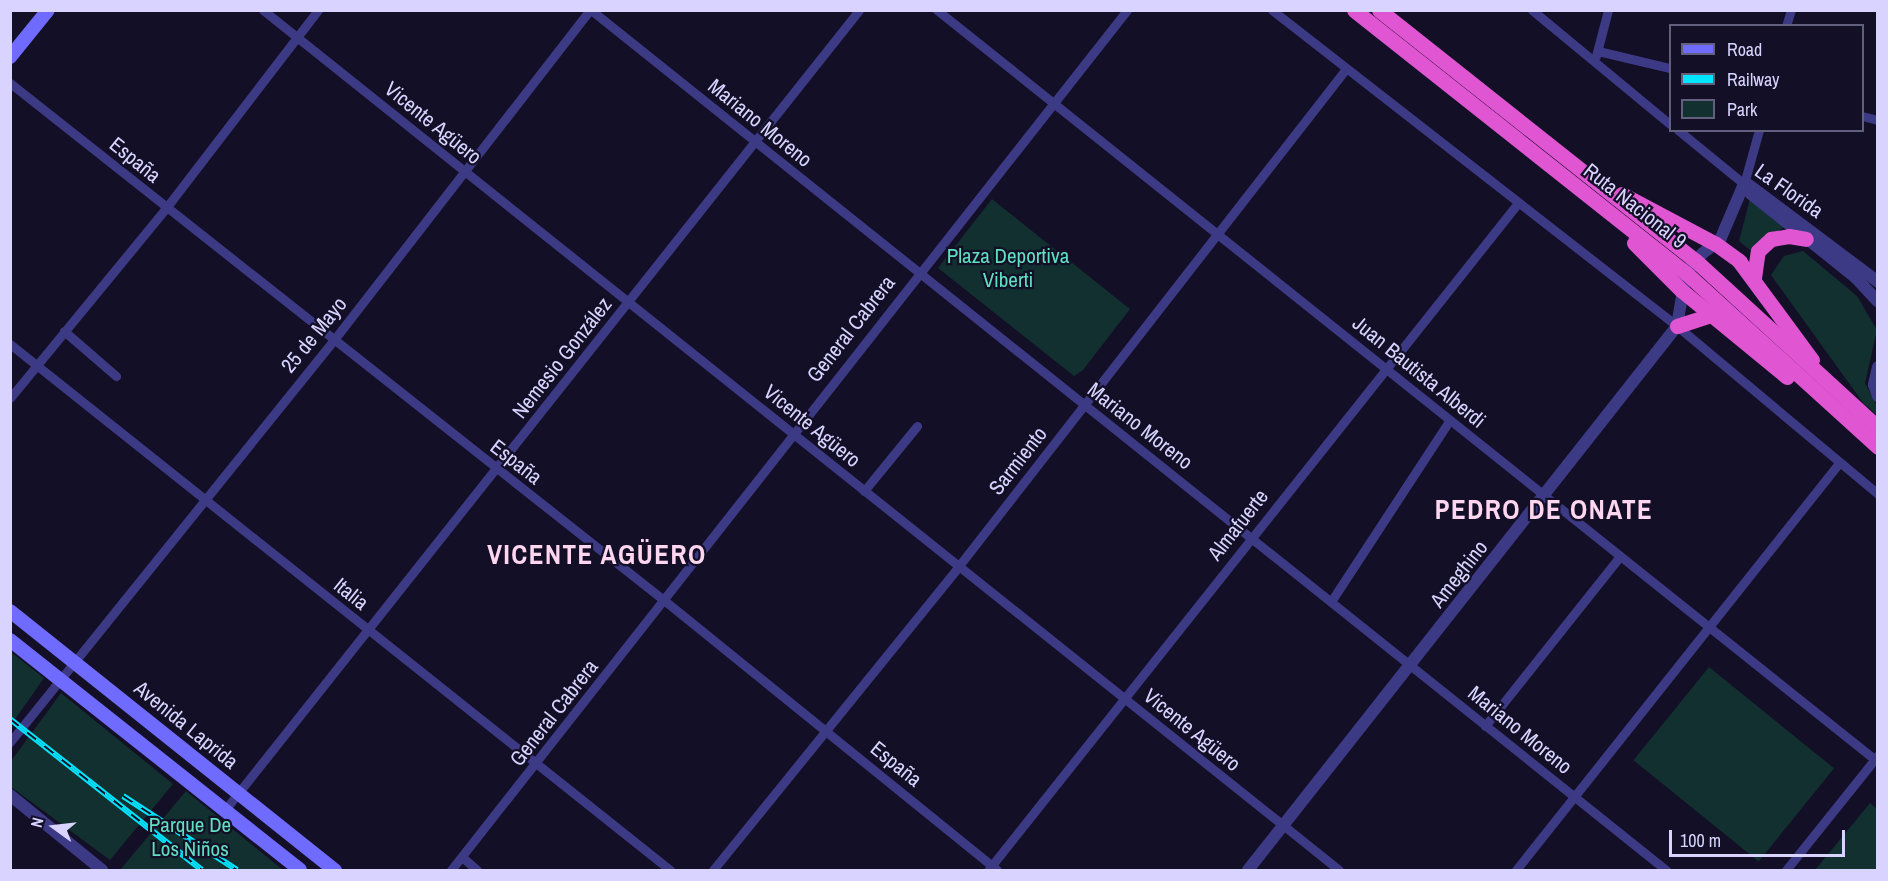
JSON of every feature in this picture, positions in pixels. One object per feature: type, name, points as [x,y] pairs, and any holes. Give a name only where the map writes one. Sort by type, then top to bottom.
[{"type":"highway","name":"Ruta Nacional 9","points":[[1354,10],[1604,209],[1691,267]]},
{"type":"highway","name":"Ruta Nacional 9","points":[[1379,10],[1586,175],[1691,267],[1826,392],[1878,447]]},
{"type":"highway","points":[[1586,175],[1716,244],[1754,278],[1826,392]]},
{"type":"highway","points":[[1604,209],[1681,290],[1711,315],[1791,380],[1826,392]]},
{"type":"highway","points":[[1754,278],[1758,251],[1771,239],[1789,236],[1806,239]]},
{"type":"highway","points":[[1677,326],[1711,315]]},
{"type":"highway","name":"Ruta Nacional 9","points":[[1826,392],[1878,428]]},
{"type":"main road","points":[[10,57],[48,10]]},
{"type":"main road","name":"Avenida Laprida","points":[[10,611],[335,870]]},
{"type":"main road","name":"Avenida Laprida","points":[[10,640],[61,678],[300,870]]},
{"type":"street","name":"Vicente Agüero","points":[[263,10],[1339,870]]},
{"type":"street","points":[[10,398],[166,208],[318,10]]},
{"type":"street","name":"Mariano Moreno","points":[[590,10],[1332,600],[1485,726],[1666,870]]},
{"type":"street","name":"25 de Mayo","points":[[10,742],[203,498],[333,341],[590,10]]},
{"type":"street","name":"Nemesio González","points":[[224,811],[497,470],[859,10]]},
{"type":"street","name":"Juan Bautista Alberdi","points":[[938,10],[1876,759]]},
{"type":"street","name":"General Cabrera","points":[[451,870],[537,765],[792,433],[1127,10]]},
{"type":"street","points":[[1272,10],[1345,70],[1677,326],[1878,494]]},
{"type":"street","points":[[1532,10],[1669,122]]},
{"type":"street","points":[[1595,61],[1608,10]]},
{"type":"street","points":[[1598,51],[1669,68]]},
{"type":"street","name":"Sarmiento","points":[[713,870],[958,567],[1345,70]]},
{"type":"street","name":"España","points":[[10,83],[333,341],[665,601],[826,730],[992,869]]},
{"type":"street","name":"La Florida","points":[[1680,132],[1744,184],[1755,187],[1878,282]]},
{"type":"street","points":[[1677,326],[1681,290],[1691,267],[1716,244],[1744,184],[1758,132]]},
{"type":"street","points":[[1744,184],[1751,194],[1855,277],[1877,303]]},
{"type":"street","name":"Almafuerte","points":[[992,869],[1124,698],[1518,203]]},
{"type":"street","name":"Ameghino","points":[[1248,870],[1412,665],[1677,326]]},
{"type":"street","points":[[64,331],[116,376]]},
{"type":"street","name":"Italia","points":[[10,344],[670,870]]},
{"type":"street","points":[[1878,367],[1874,385],[1878,396]]},
{"type":"street","points":[[1332,600],[1450,420]]},
{"type":"street","points":[[864,491],[917,426]]},
{"type":"street","points":[[1516,870],[1839,463]]},
{"type":"street","points":[[1485,726],[1620,556]]},
{"type":"street","points":[[1786,870],[1876,759]]},
{"type":"street","points":[[10,795],[102,870]]},
{"type":"street","points":[[462,857],[477,870]]},
{"type":"green space","name":"Plaza Deportiva Viberti","points":[[992,199],[1130,309],[1083,370],[1074,376],[938,268]]},
{"type":"green space","points":[[1750,199],[1786,226],[1750,250],[1739,241]]},
{"type":"green space","points":[[1803,251],[1857,296],[1877,330],[1865,383],[1877,406],[1877,415],[1864,404],[1771,275],[1784,256]]},
{"type":"green space","points":[[11,652],[44,678],[11,725]]},
{"type":"green space","points":[[1709,667],[1834,768],[1759,862],[1633,760]]},
{"type":"green space","points":[[61,693],[173,784],[110,860],[11,787],[11,761]]},
{"type":"green space","name":"Parque De Los Niños","points":[[186,791],[283,870],[120,870]]},
{"type":"green space","points":[[1870,803],[1877,809],[1877,870],[1815,870]]},
{"type":"railway","points":[[10,719],[202,870]]},
{"type":"railway","points":[[123,796],[237,870]]},
{"type":"district","name":"PEDRO DE ONATE","points":[[1544,510]]},
{"type":"district","name":"VICENTE AGÜERO","points":[[597,555]]}]
